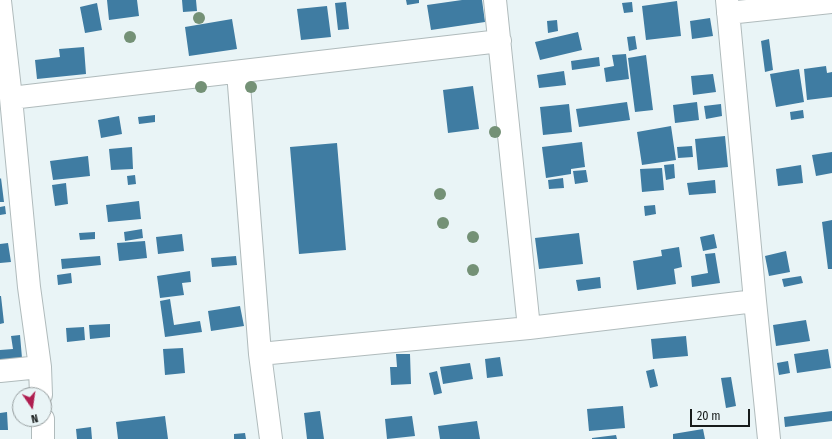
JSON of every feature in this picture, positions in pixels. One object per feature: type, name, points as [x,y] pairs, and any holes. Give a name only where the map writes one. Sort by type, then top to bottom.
[{"type":"street","points":[[495,0],[529,328]]},
{"type":"street","points":[[0,1],[29,288],[40,367],[41,387]]},
{"type":"street","points":[[769,439],[727,7],[832,2]]},
{"type":"street","points":[[11,98],[500,40]]},
{"type":"street","points":[[238,72],[260,354],[271,439]]},
{"type":"street","points":[[260,354],[529,328],[755,301]]},
{"type":"street","points":[[0,371],[40,367]]},
{"type":"street","points":[[43,427],[44,439]]},
{"type":"building","points":[[107,0],[137,0],[139,16],[109,20]]},
{"type":"building","points":[[182,0],[196,0],[197,11],[183,12]]},
{"type":"building","points":[[406,0],[419,0],[419,3],[407,5]]},
{"type":"building","points":[[462,0],[482,0],[485,22],[431,30],[427,5]]},
{"type":"building","points":[[677,1],[681,36],[646,40],[642,6]]},
{"type":"building","points":[[346,2],[349,29],[338,30],[335,3]]},
{"type":"building","points":[[632,2],[633,12],[624,13],[622,3]]},
{"type":"building","points":[[97,3],[102,30],[85,33],[80,7]]},
{"type":"building","points":[[327,6],[331,37],[301,40],[297,9]]},
{"type":"building","points":[[710,18],[713,36],[692,39],[690,21]]},
{"type":"building","points":[[232,19],[237,49],[189,56],[185,27]]},
{"type":"building","points":[[557,20],[558,31],[548,33],[547,21]]},
{"type":"building","points":[[578,32],[582,50],[540,60],[535,42]]},
{"type":"building","points":[[635,36],[637,49],[629,51],[627,37]]},
{"type":"building","points":[[769,39],[773,70],[765,72],[761,41]]},
{"type":"building","points":[[84,47],[86,74],[37,79],[35,60],[60,57],[59,49]]},
{"type":"building","points":[[626,54],[629,79],[606,82],[604,68],[614,66],[612,55]]},
{"type":"building","points":[[646,55],[653,110],[635,112],[628,58]]},
{"type":"building","points":[[599,57],[600,66],[572,70],[571,61]]},
{"type":"building","points":[[826,66],[827,73],[832,72],[832,97],[807,100],[804,69]]},
{"type":"building","points":[[799,69],[804,102],[776,107],[770,74]]},
{"type":"building","points":[[564,71],[566,85],[539,88],[537,75]]},
{"type":"building","points":[[713,74],[716,92],[693,95],[691,76]]},
{"type":"building","points":[[473,86],[479,129],[448,133],[443,90]]},
{"type":"building","points":[[627,102],[630,120],[579,127],[576,109]]},
{"type":"building","points":[[697,102],[699,120],[675,123],[673,105]]},
{"type":"building","points":[[569,104],[572,132],[543,135],[540,107]]},
{"type":"building","points":[[721,104],[722,116],[706,119],[704,106]]},
{"type":"building","points":[[803,110],[804,118],[791,120],[790,112]]},
{"type":"building","points":[[155,115],[155,122],[139,124],[138,117]]},
{"type":"building","points":[[119,116],[122,134],[101,138],[98,120]]},
{"type":"building","points":[[671,126],[676,160],[642,165],[637,132]]},
{"type":"building","points":[[725,136],[728,167],[698,170],[695,139]]},
{"type":"building","points":[[582,142],[585,167],[571,169],[571,174],[546,178],[542,147]]},
{"type":"building","points":[[337,143],[346,250],[299,254],[290,147]]},
{"type":"building","points":[[692,146],[693,157],[678,158],[677,147]]},
{"type":"building","points":[[132,147],[133,169],[111,170],[109,149]]},
{"type":"building","points":[[832,152],[832,173],[816,176],[812,155]]},
{"type":"building","points":[[88,156],[90,176],[53,180],[50,161]]},
{"type":"building","points":[[674,164],[675,178],[666,180],[664,165]]},
{"type":"building","points":[[801,165],[803,183],[778,186],[776,169]]},
{"type":"building","points":[[662,168],[664,190],[642,192],[640,169]]},
{"type":"building","points":[[586,170],[588,182],[575,184],[573,171]]},
{"type":"building","points":[[135,175],[136,184],[128,185],[127,176]]},
{"type":"building","points":[[1,178],[4,202],[0,202]]},
{"type":"building","points":[[563,178],[564,188],[549,189],[548,180]]},
{"type":"building","points":[[715,180],[716,193],[689,195],[687,183]]},
{"type":"building","points":[[66,183],[68,204],[55,206],[52,185]]},
{"type":"building","points":[[139,201],[141,219],[108,222],[106,205]]},
{"type":"building","points":[[655,205],[656,214],[645,216],[644,206]]},
{"type":"building","points":[[5,206],[6,214],[0,215],[0,207]]},
{"type":"building","points":[[832,220],[832,269],[828,269],[822,222]]},
{"type":"building","points":[[142,229],[143,238],[125,241],[124,232]]},
{"type":"building","points":[[95,232],[95,239],[80,240],[79,233]]},
{"type":"building","points":[[579,233],[583,264],[539,269],[535,238]]},
{"type":"building","points":[[182,234],[184,251],[158,254],[156,237]]},
{"type":"building","points":[[714,234],[717,248],[703,251],[700,237]]},
{"type":"building","points":[[145,241],[147,258],[119,261],[117,243]]},
{"type":"building","points":[[8,243],[11,262],[0,263],[0,244]]},
{"type":"building","points":[[679,247],[682,267],[674,269],[676,284],[637,290],[633,261],[662,256],[661,250]]},
{"type":"building","points":[[786,251],[790,272],[769,276],[765,256]]},
{"type":"building","points":[[715,253],[720,283],[692,287],[691,276],[708,273],[705,254]]},
{"type":"building","points":[[100,256],[101,265],[62,269],[61,259]]},
{"type":"building","points":[[236,256],[237,265],[212,267],[211,258]]},
{"type":"building","points":[[190,271],[191,282],[182,283],[184,295],[160,298],[157,276]]},
{"type":"building","points":[[71,273],[72,283],[58,285],[57,275]]},
{"type":"building","points":[[801,276],[803,283],[784,287],[782,279]]},
{"type":"building","points":[[600,277],[601,288],[578,291],[576,280]]},
{"type":"building","points":[[0,296],[4,323],[0,324]]},
{"type":"building","points":[[170,299],[174,325],[200,321],[202,332],[165,337],[160,301]]},
{"type":"building","points":[[240,306],[244,326],[211,331],[208,311]]},
{"type":"building","points":[[806,320],[810,341],[776,346],[773,325]]},
{"type":"building","points":[[110,324],[110,337],[90,339],[89,325]]},
{"type":"building","points":[[84,327],[85,340],[67,342],[66,328]]},
{"type":"building","points":[[20,335],[22,358],[0,361],[0,350],[13,349],[11,336]]},
{"type":"building","points":[[686,336],[688,356],[653,359],[651,339]]},
{"type":"building","points":[[183,348],[185,373],[165,375],[163,349]]},
{"type":"building","points":[[828,349],[831,368],[797,373],[794,354]]},
{"type":"building","points":[[396,354],[410,354],[411,384],[391,385],[390,367],[397,367]]},
{"type":"building","points":[[500,357],[503,376],[487,378],[485,359]]},
{"type":"building","points":[[788,361],[790,373],[779,375],[777,363]]},
{"type":"building","points":[[470,363],[473,379],[443,384],[440,367]]},
{"type":"building","points":[[654,369],[658,386],[650,388],[646,371]]},
{"type":"building","points":[[437,371],[442,393],[434,395],[429,373]]},
{"type":"building","points":[[731,377],[736,406],[726,408],[721,378]]},
{"type":"building","points":[[623,406],[625,428],[589,431],[587,409]]},
{"type":"building","points":[[320,411],[324,439],[307,439],[304,413]]},
{"type":"building","points":[[832,411],[832,421],[785,427],[784,417]]},
{"type":"building","points":[[7,412],[8,430],[0,430],[0,413]]},
{"type":"building","points":[[165,416],[168,439],[118,439],[116,422]]},
{"type":"building","points":[[412,416],[415,436],[387,439],[385,419]]},
{"type":"building","points":[[477,421],[480,439],[440,439],[438,426]]},
{"type":"building","points":[[91,427],[92,439],[77,439],[76,429]]},
{"type":"building","points":[[703,429],[705,439],[673,439],[673,434]]},
{"type":"building","points":[[245,433],[246,439],[234,439],[234,434]]},
{"type":"building","points":[[616,435],[617,439],[592,439],[592,438]]}]
